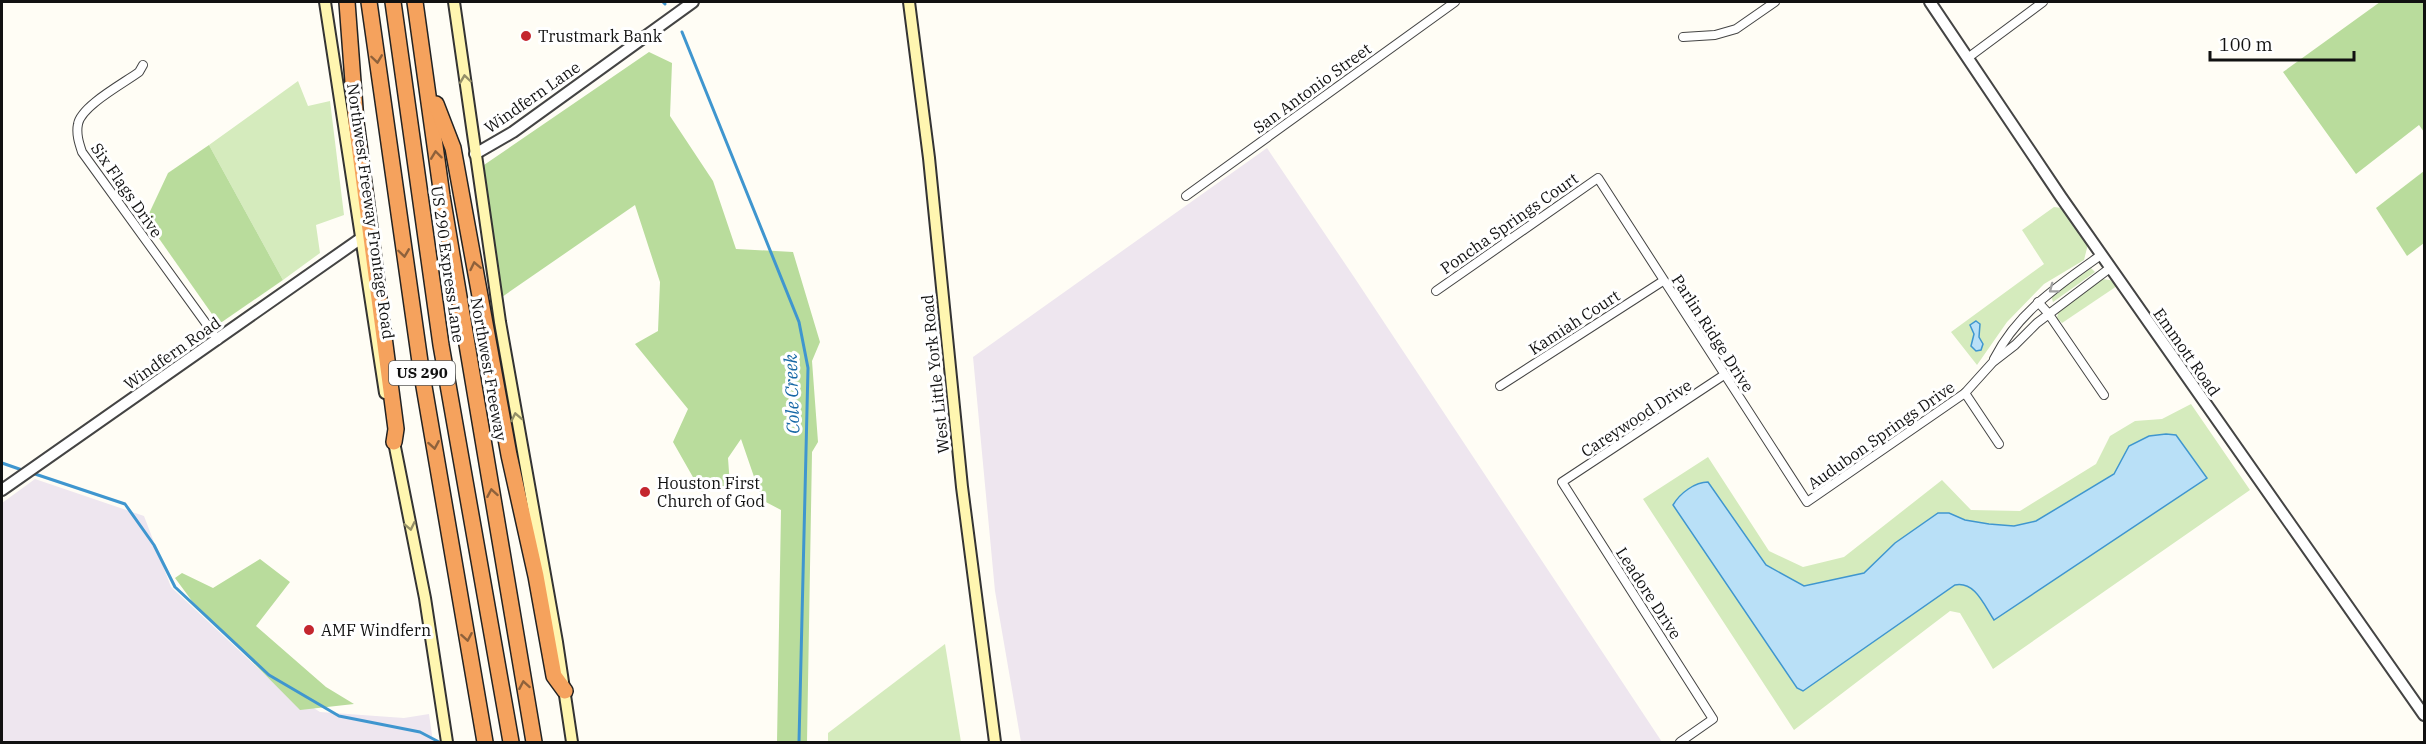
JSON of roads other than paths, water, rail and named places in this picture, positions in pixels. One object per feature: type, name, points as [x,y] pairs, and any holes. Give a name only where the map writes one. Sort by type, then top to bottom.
[{"type":"highway","points":[[347,2],[356,122],[396,429],[394,442]]},
{"type":"highway","name":"US 290","points":[[369,2],[421,369],[484,742]]},
{"type":"highway","name":"US 290 Express Lane","points":[[393,2],[441,345],[511,742]]},
{"type":"highway","name":"Northwest Freeway","points":[[415,2],[442,196],[534,742]]},
{"type":"highway","points":[[427,81],[453,148],[509,456],[536,576],[554,676],[565,691]]},
{"type":"main road","name":"Northwest Freeway Frontage Road","points":[[325,2],[379,365],[425,598],[447,742]]},
{"type":"main road","points":[[454,2],[500,322],[572,742]]},
{"type":"main road","name":"West Little York Road","points":[[909,2],[928,158],[963,496],[995,742]]},
{"type":"street","name":"Windfern Lane","points":[[476,154],[513,132],[693,2]]},
{"type":"street","name":"San Antonio Street","points":[[1186,196],[1455,2]]},
{"type":"street","points":[[1683,37],[1715,35],[1736,30],[1774,2]]},
{"type":"street","name":"Emmott Road","points":[[1930,2],[1969,57],[2009,122],[2110,268],[2424,715]]},
{"type":"street","points":[[1969,57],[2043,2]]},
{"type":"street","name":"Six Flags Drive","points":[[143,65],[139,72],[86,110],[78,122],[77,137],[82,152],[218,340]]},
{"type":"street","name":"Parlin Ridge Drive","points":[[1598,178],[1807,502]]},
{"type":"street","name":"Poncha Springs Court","points":[[1436,291],[1598,178]]},
{"type":"street","name":"Windfern Road","points":[[2,490],[360,239]]},
{"type":"street","name":"Audubon Springs Drive","points":[[1993,362],[2005,337],[2037,302],[2101,255]]},
{"type":"street","name":"Audubon Springs Drive","points":[[1807,502],[1965,393],[1993,362],[2048,313],[2110,268]]},
{"type":"street","name":"Kamiah Court","points":[[1500,386],[1663,280]]},
{"type":"street","points":[[2037,302],[2048,313],[2104,395]]},
{"type":"street","name":"Careywood Drive","points":[[1562,482],[1724,375]]},
{"type":"street","points":[[1965,393],[1999,444]]},
{"type":"street","name":"Leadore Drive","points":[[1562,482],[1713,718],[1680,742]]},
{"type":"water","points":[[1976,321],[1980,324],[1979,337],[1983,344],[1981,350],[1976,351],[1971,346],[1974,334],[1970,325]]},
{"type":"water","points":[[2176,435],[2207,478],[1994,620],[1983,601],[1973,590],[1962,585],[1955,585],[1803,691],[1797,688],[1673,505],[1688,489],[1708,482],[1766,565],[1804,586],[1864,573],[1895,543],[1938,513],[1949,513],[1965,520],[1989,524],[2014,526],[2036,521],[2114,474],[2129,446],[2149,436]]},
{"type":"waterway","name":"Cole Creek","points":[[682,32],[799,322],[808,368],[799,742]]},
{"type":"waterway","points":[[2,463],[25,471]]},
{"type":"waterway","points":[[32,473],[125,504],[154,545],[175,587],[269,675],[339,716],[420,732],[439,742]]},
{"type":"place","name":"Trustmark Bank","points":[[526,36]]},
{"type":"place","name":"Houston First Church of God","points":[[645,492]]},
{"type":"place","name":"AMF Windfern","points":[[309,630]]}]
